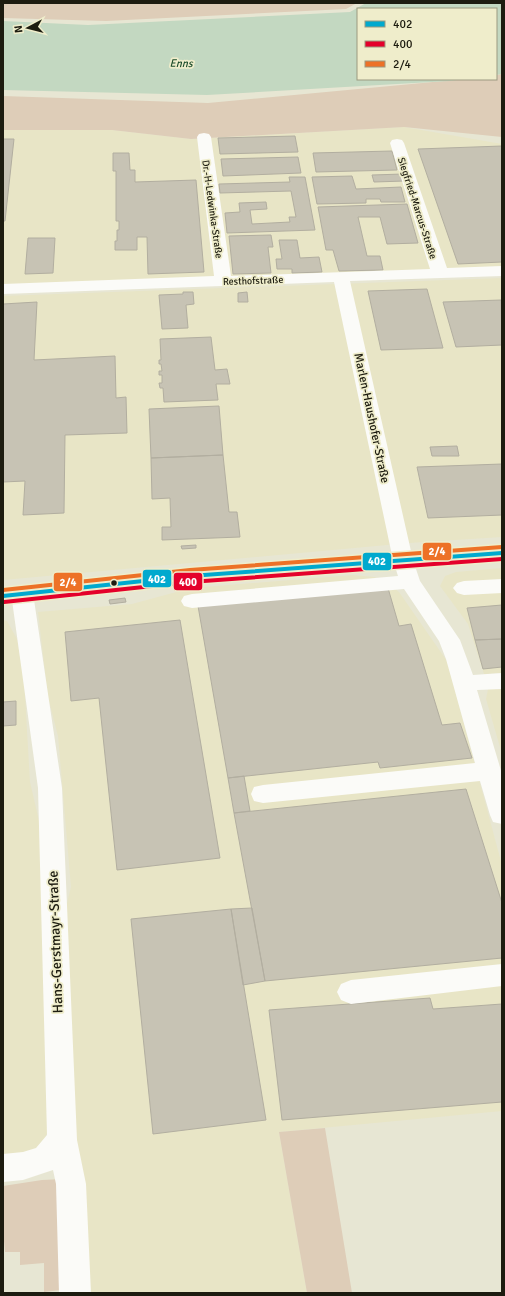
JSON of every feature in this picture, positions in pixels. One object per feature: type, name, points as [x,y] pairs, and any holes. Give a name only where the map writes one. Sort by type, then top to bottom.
[{"type":"main road","points":[[12,594],[214,572],[502,553]]},
{"type":"street","name":"Dr.-H-Ledwinka-Straße","points":[[204,137],[223,281]]},
{"type":"street","name":"Siegfried-Marcus-Straße","points":[[397,143],[440,273]]},
{"type":"street","name":"Resthofstraße","points":[[3,288],[502,271]]},
{"type":"street","name":"Marlen-Haushofer-Straße","points":[[341,277],[403,560],[410,582],[449,640],[492,764],[502,815]]},
{"type":"street","points":[[192,601],[410,582]]},
{"type":"street","points":[[464,588],[502,586]]},
{"type":"street","name":"Hans-Gerstmayr-Straße","points":[[12,594],[50,788],[62,1140],[71,1184],[74,1293]]},
{"type":"street","points":[[464,683],[502,681]]},
{"type":"street","points":[[263,794],[492,764]]},
{"type":"street","points":[[351,992],[502,975]]},
{"type":"street","points":[[3,1168],[23,1166],[45,1159],[62,1140]]},
{"type":"shaded area","points":[[3,3],[357,3],[346,9],[106,21],[3,18]]},
{"type":"shaded area","points":[[502,74],[502,137],[404,127],[191,139],[112,130],[3,130],[3,96],[208,103],[454,80],[497,80],[497,75]]},
{"type":"shaded area","points":[[404,127],[502,144],[502,268],[3,285],[3,130],[112,130],[191,139]]},
{"type":"shaded area","points":[[502,278],[502,537],[409,543],[3,580],[3,296]]},
{"type":"shaded area","points":[[502,568],[502,673],[484,674],[468,624],[440,586],[445,576],[456,572]]},
{"type":"shaded area","points":[[353,575],[374,577],[384,581],[399,592],[447,661],[502,865],[502,1111],[279,1132],[307,1293],[83,1293],[63,919],[71,887],[58,736],[48,697],[38,612],[132,604],[191,588]]},
{"type":"shaded area","points":[[3,620],[7,621],[17,639],[24,679],[30,782],[39,821],[49,1037],[47,1133],[43,1143],[37,1150],[3,1156]]},
{"type":"shaded area","points":[[502,688],[502,754],[486,699],[488,689]]},
{"type":"shaded area","points":[[325,1128],[352,1293],[307,1293],[279,1132]]},
{"type":"shaded area","points":[[64,1179],[61,1290],[44,1292],[44,1263],[20,1265],[20,1252],[5,1252],[3,1230],[3,1186],[42,1180]]},
{"type":"water","points":[[366,3],[502,3],[502,74],[497,75],[497,8],[357,8]]},
{"type":"water","name":"Enns","points":[[357,8],[357,80],[457,80],[207,95],[3,90],[3,21],[88,25],[350,12]]},
{"type":"building","points":[[295,136],[298,152],[220,154],[218,138]]},
{"type":"building","points":[[3,139],[14,139],[5,221],[3,221]]},
{"type":"building","points":[[502,146],[502,262],[458,264],[418,149]]},
{"type":"building","points":[[392,151],[397,170],[316,172],[313,153]]},
{"type":"building","points":[[113,153],[129,153],[130,170],[135,170],[135,182],[196,180],[204,272],[148,274],[147,237],[137,237],[137,250],[115,250],[117,230],[119,230],[119,221],[116,221],[116,171],[113,171]]},
{"type":"building","points":[[298,157],[301,173],[223,176],[221,159]]},
{"type":"building","points":[[403,174],[405,181],[374,182],[372,175]]},
{"type":"building","points":[[352,176],[356,189],[401,187],[405,202],[381,202],[380,199],[366,199],[366,203],[317,204],[312,177]]},
{"type":"building","points":[[289,177],[305,177],[315,230],[227,233],[225,213],[240,212],[239,203],[266,202],[267,209],[250,210],[252,224],[290,222],[289,217],[296,217],[291,191],[220,193],[219,184],[290,182]]},
{"type":"building","points":[[407,204],[418,243],[387,244],[380,217],[358,217],[367,256],[380,256],[383,270],[339,271],[333,250],[326,250],[318,207]]},
{"type":"building","points":[[271,235],[273,247],[268,247],[271,273],[233,274],[229,236]]},
{"type":"building","points":[[28,238],[55,238],[53,273],[25,274]]},
{"type":"building","points":[[279,240],[297,240],[300,258],[319,257],[322,272],[292,273],[292,269],[277,269],[276,259],[282,259]]},
{"type":"building","points":[[427,289],[443,348],[381,350],[368,291]]},
{"type":"building","points":[[183,292],[193,292],[194,304],[186,305],[188,328],[162,329],[159,295],[183,294]]},
{"type":"building","points":[[247,292],[248,302],[238,302],[238,293]]},
{"type":"building","points":[[501,300],[502,345],[456,347],[443,302]]},
{"type":"building","points":[[37,302],[34,360],[115,356],[116,398],[126,397],[127,433],[65,435],[64,513],[23,515],[25,481],[3,482],[3,304]]},
{"type":"building","points":[[211,337],[215,370],[227,369],[230,384],[216,384],[218,400],[164,402],[163,388],[160,388],[159,383],[162,383],[162,375],[159,375],[159,371],[162,371],[161,364],[159,364],[159,360],[161,360],[160,339]]},
{"type":"building","points":[[219,406],[223,455],[151,458],[149,409]]},
{"type":"building","points":[[457,446],[459,456],[432,456],[430,447]]},
{"type":"building","points":[[223,455],[229,512],[237,512],[240,537],[162,540],[162,527],[171,527],[170,498],[152,499],[151,458]]},
{"type":"building","points":[[502,464],[502,515],[428,518],[417,467]]},
{"type":"building","points":[[196,545],[196,548],[182,549],[181,546]]},
{"type":"building","points":[[388,588],[399,626],[411,624],[442,725],[460,723],[472,758],[380,768],[378,762],[228,778],[198,606]]},
{"type":"building","points":[[125,598],[126,602],[110,604],[109,600]]},
{"type":"building","points":[[502,605],[502,639],[475,640],[467,608]]},
{"type":"building","points":[[180,620],[220,858],[117,870],[99,698],[71,701],[65,632]]},
{"type":"building","points":[[502,639],[502,667],[483,669],[475,640]]},
{"type":"building","points":[[16,701],[16,725],[3,726],[3,702]]},
{"type":"building","points":[[244,776],[250,811],[234,813],[228,778]]},
{"type":"building","points":[[466,789],[502,903],[502,958],[265,981],[234,813]]},
{"type":"building","points":[[252,908],[265,981],[243,985],[231,909]]},
{"type":"building","points":[[231,909],[266,1120],[153,1134],[131,919]]},
{"type":"building","points":[[430,998],[433,1009],[502,1004],[502,1102],[282,1120],[269,1010]]},
{"type":"transit line","name":"2/4","points":[[3,590],[65,582],[190,570],[502,547]]},
{"type":"transit line","name":"402","points":[[3,596],[65,588],[190,576],[502,553]]},
{"type":"transit line","name":"400","points":[[4,602],[66,594],[190,582],[502,559]]}]
